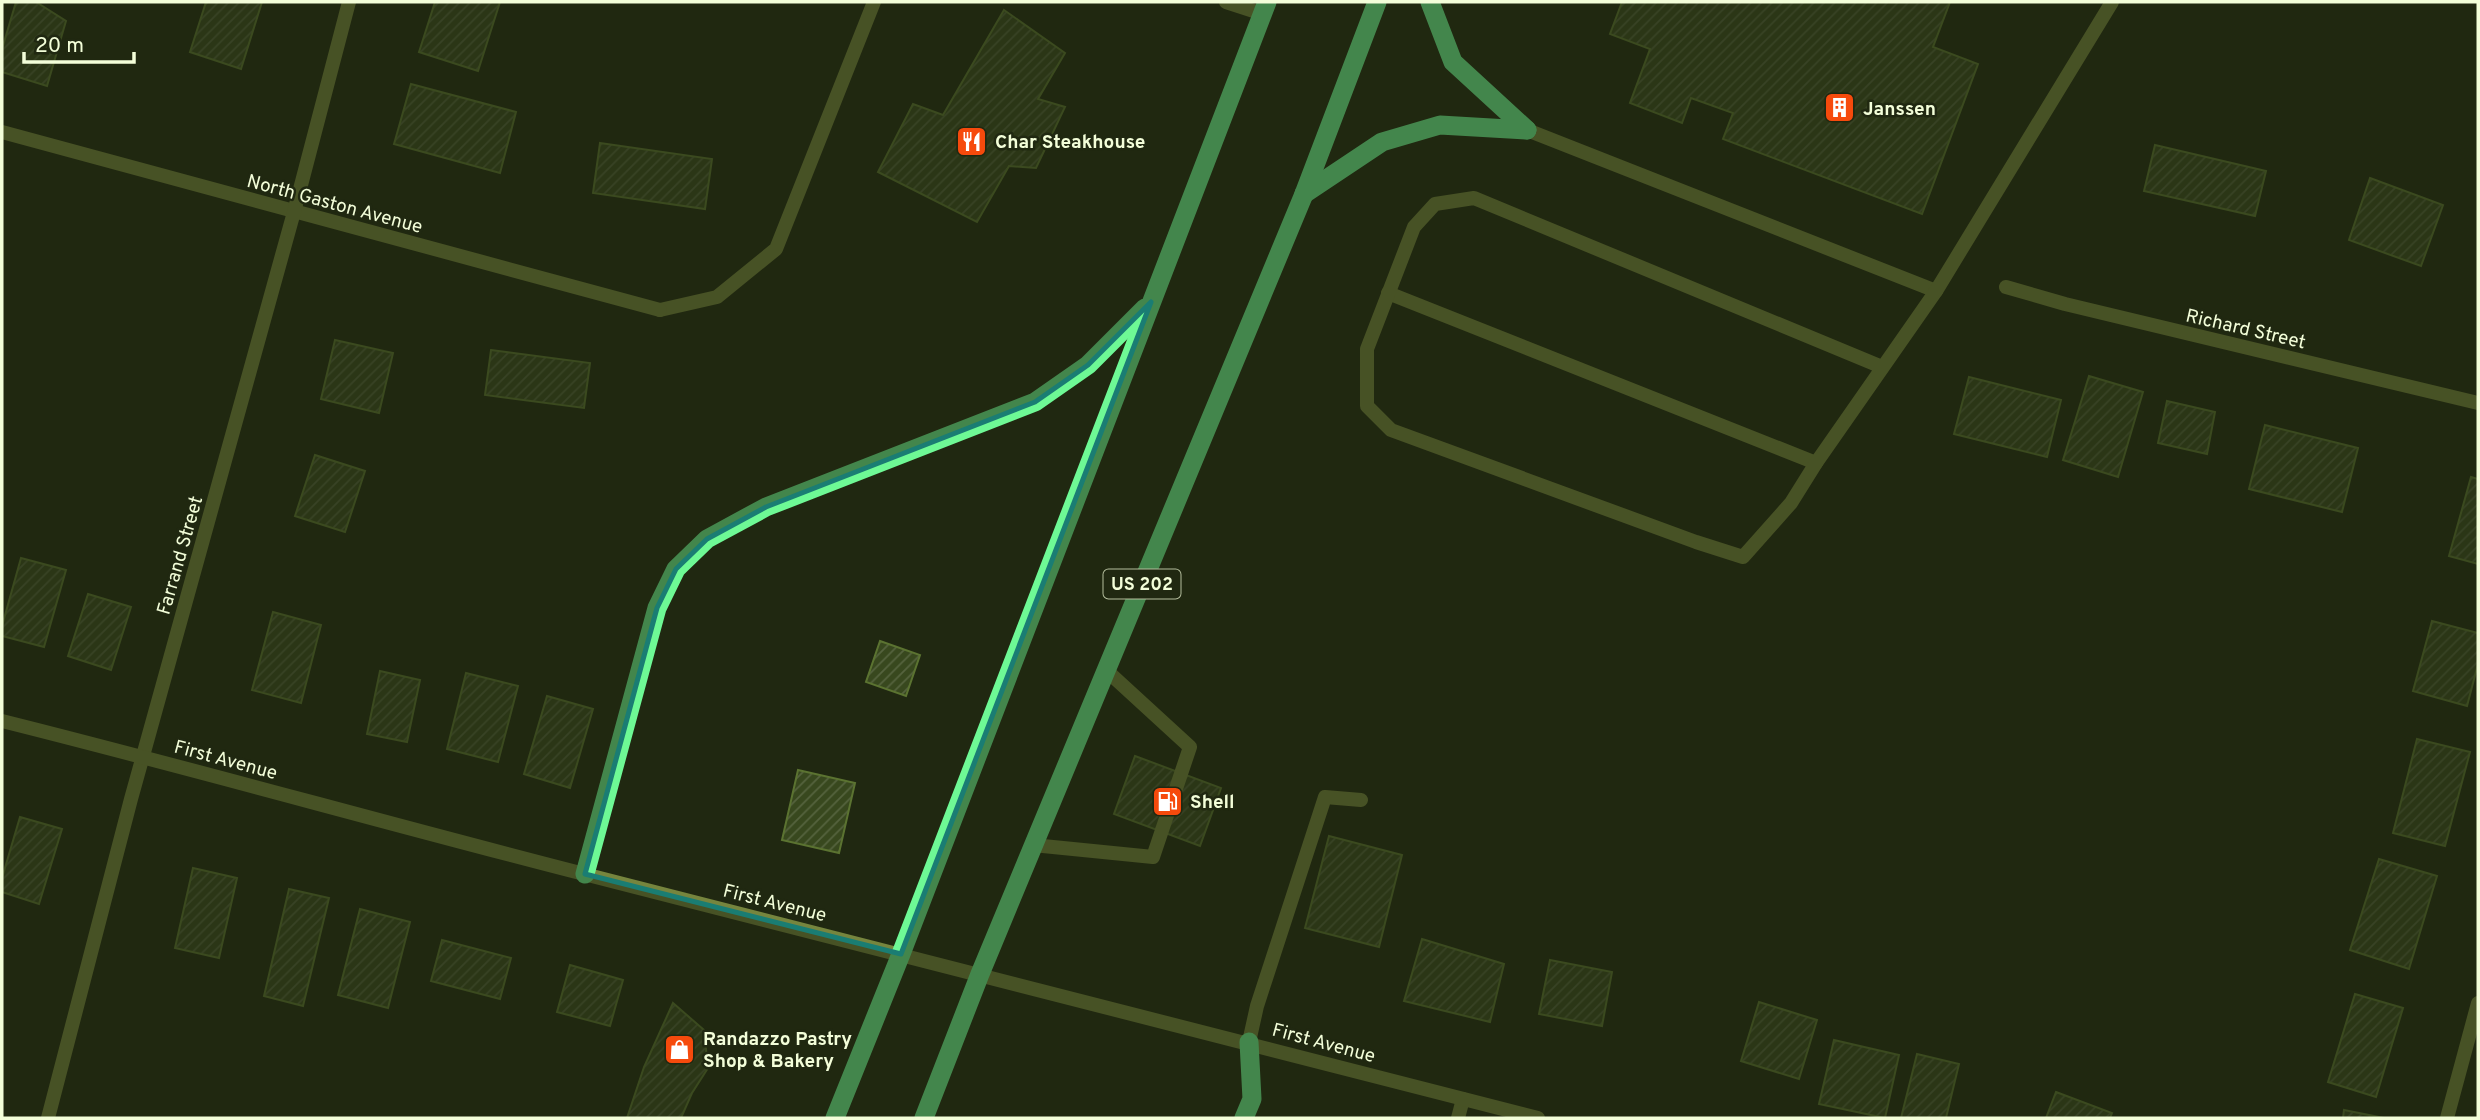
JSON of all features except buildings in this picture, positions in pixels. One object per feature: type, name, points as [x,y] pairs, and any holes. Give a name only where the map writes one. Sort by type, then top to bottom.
[{"type":"highway","name":"US 202","points":[[924,1118],[1033,845],[1304,194],[1377,2]]},
{"type":"highway","points":[[1430,2],[1453,62],[1527,130]]},
{"type":"highway","points":[[835,1118],[901,954],[1265,8]]},
{"type":"highway","points":[[1304,194],[1382,142],[1440,125],[1527,130]]},
{"type":"highway","points":[[585,874],[657,608],[676,569],[707,539],[766,507],[1035,402],[1088,365],[1151,302]]},
{"type":"highway","points":[[1244,1118],[1252,1099],[1250,1042]]},
{"type":"street","name":"Farrand Street","points":[[48,1118],[143,756],[294,212],[349,2]]},
{"type":"street","name":"North Gaston Avenue","points":[[2,132],[660,310],[717,297],[776,249],[874,2]]},
{"type":"street","points":[[1226,2],[1265,8]]},
{"type":"street","points":[[1882,367],[1474,198],[1434,204],[1413,228],[1367,349],[1367,406],[1391,430],[1743,557],[1791,503],[1936,291],[2112,2]]},
{"type":"street","points":[[1527,130],[1936,291]]},
{"type":"street","name":"Richard Street","points":[[2006,287],[2065,304],[2478,403]]},
{"type":"street","points":[[1388,293],[1816,463]]},
{"type":"street","points":[[1033,845],[1153,857],[1190,747],[1106,670]]},
{"type":"street","name":"First Avenue","points":[[2,721],[585,874],[1250,1042],[1538,1118]]},
{"type":"street","points":[[1250,1042],[1257,1006],[1325,797],[1361,800]]},
{"type":"street","points":[[2447,1118],[2478,1003]]},
{"type":"street","points":[[1458,1118],[1463,1099]]},
{"type":"highlighted area","points":[[1151,302],[901,954],[585,874],[657,608],[676,569],[707,539],[766,507],[1035,402],[1088,365]]},
{"type":"place","name":"Janssen","points":[[1840,108]]},
{"type":"place","name":"Char Steakhouse","points":[[972,141]]},
{"type":"place","name":"Shell","points":[[1167,801]]},
{"type":"place","name":"Randazzo Pastry Shop & Bakery","points":[[680,1049]]}]
